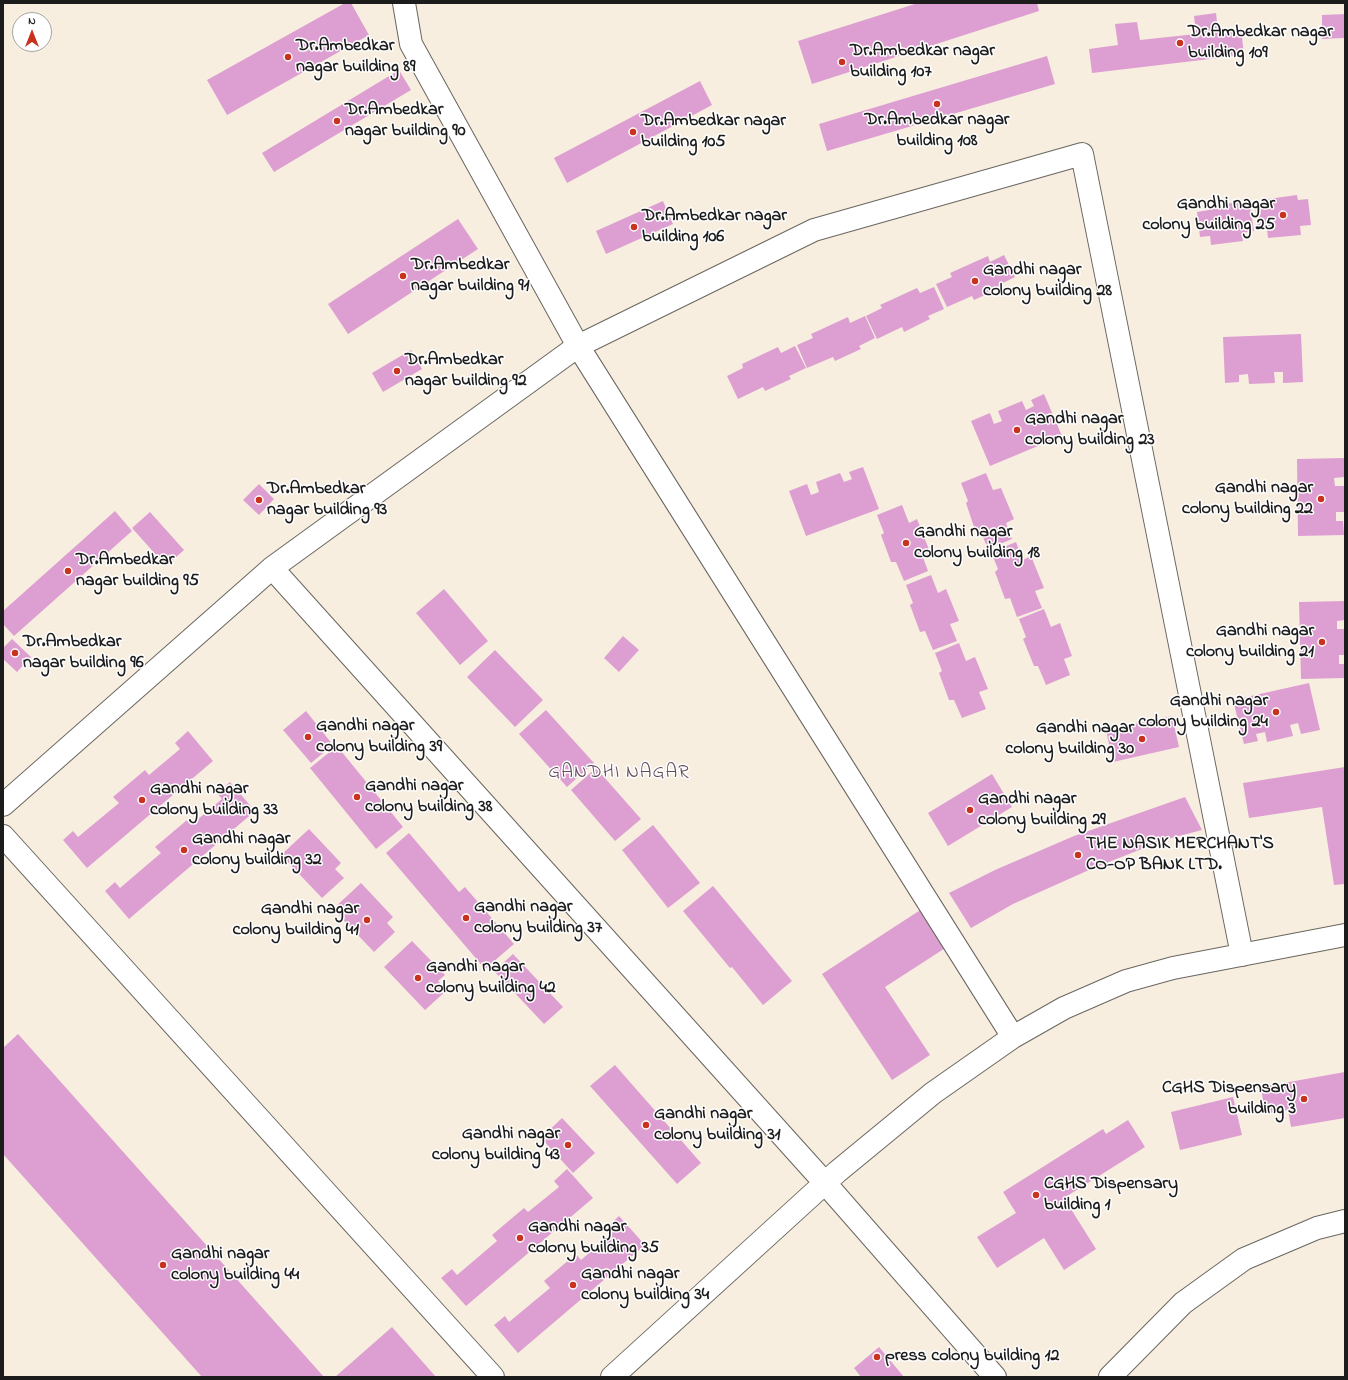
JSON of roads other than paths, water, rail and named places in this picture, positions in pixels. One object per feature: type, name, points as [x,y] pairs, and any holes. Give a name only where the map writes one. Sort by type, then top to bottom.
[{"type":"street","points":[[404,3],[411,44],[578,346],[1014,1037]]},
{"type":"street","points":[[3,805],[272,568],[578,346],[814,230],[1082,154],[1242,955]]},
{"type":"street","points":[[272,568],[825,1183],[995,1377]]},
{"type":"street","points":[[3,836],[494,1377]]},
{"type":"street","points":[[612,1377],[825,1183],[933,1093],[1014,1037],[1064,1008],[1126,981],[1173,968],[1345,935]]},
{"type":"street","points":[[1110,1377],[1183,1303],[1244,1259],[1317,1228],[1345,1221]]},
{"type":"place","name":"Dr.Ambedkar nagar building 109","points":[[1180,43]]},
{"type":"place","name":"Dr.Ambedkar nagar building 89","points":[[288,57]]},
{"type":"place","name":"Dr.Ambedkar nagar building 107","points":[[842,62]]},
{"type":"place","name":"Dr.Ambedkar nagar building 108","points":[[937,104]]},
{"type":"place","name":"Dr.Ambedkar nagar building 90","points":[[337,121]]},
{"type":"place","name":"Dr.Ambedkar nagar building 105","points":[[633,132]]},
{"type":"place","name":"Gandhi nagar colony building 25","points":[[1283,215]]},
{"type":"place","name":"Dr.Ambedkar nagar building 106","points":[[634,227]]},
{"type":"place","name":"Dr.Ambedkar nagar building 91","points":[[403,276]]},
{"type":"place","name":"Gandhi nagar colony building 28","points":[[975,281]]},
{"type":"place","name":"Dr.Ambedkar nagar building 92","points":[[397,371]]},
{"type":"place","name":"Gandhi nagar colony building 23","points":[[1017,430]]},
{"type":"place","name":"Gandhi nagar colony building 22","points":[[1321,499]]},
{"type":"place","name":"Dr.Ambedkar nagar building 93","points":[[259,500]]},
{"type":"place","name":"Gandhi nagar colony building 18","points":[[906,543]]},
{"type":"place","name":"Dr.Ambedkar nagar building 95","points":[[68,571]]},
{"type":"place","name":"Gandhi nagar colony building 21","points":[[1322,642]]},
{"type":"place","name":"Dr.Ambedkar nagar building 96","points":[[15,653]]},
{"type":"place","name":"Gandhi nagar colony building 24","points":[[1276,712]]},
{"type":"place","name":"Gandhi nagar colony building 39","points":[[308,737]]},
{"type":"place","name":"Gandhi nagar colony building 30","points":[[1142,739]]},
{"type":"place","name":"Gandhi nagar colony building 38","points":[[357,797]]},
{"type":"place","name":"Gandhi nagar colony building 33","points":[[142,800]]},
{"type":"place","name":"Gandhi nagar colony building 29","points":[[970,810]]},
{"type":"place","name":"Gandhi nagar colony building 32","points":[[184,850]]},
{"type":"place","name":"THE NASIK MERCHANT'S CO-OP BANK LTD.","points":[[1078,855]]},
{"type":"place","name":"Gandhi nagar colony building 37","points":[[466,918]]},
{"type":"place","name":"Gandhi nagar colony building 41","points":[[367,920]]},
{"type":"place","name":"Gandhi nagar colony building 42","points":[[418,978]]},
{"type":"place","name":"CGHS Dispensary building 3","points":[[1304,1099]]},
{"type":"place","name":"Gandhi nagar colony building 31","points":[[646,1125]]},
{"type":"place","name":"Gandhi nagar colony building 43","points":[[568,1145]]},
{"type":"place","name":"CGHS Dispensary building 1","points":[[1036,1195]]},
{"type":"place","name":"Gandhi nagar colony building 35","points":[[520,1238]]},
{"type":"place","name":"Gandhi nagar colony building 44","points":[[163,1265]]},
{"type":"place","name":"Gandhi nagar colony building 34","points":[[573,1285]]},
{"type":"place","name":"press colony building 12","points":[[877,1357]]},
{"type":"district","name":"GANDHI NAGAR","points":[[619,774]]}]
